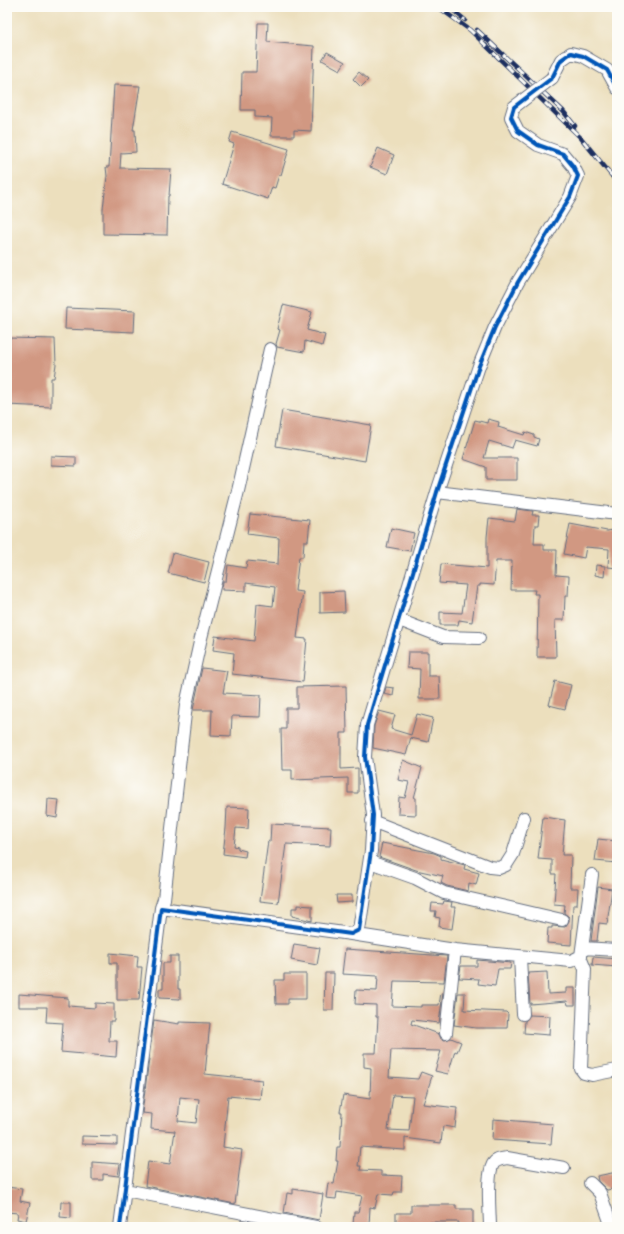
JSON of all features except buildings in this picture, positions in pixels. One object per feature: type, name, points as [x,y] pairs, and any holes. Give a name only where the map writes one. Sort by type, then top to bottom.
[{"type":"street","points":[[351,934],[358,930],[370,862],[372,821],[366,757],[367,725],[437,492],[479,366],[496,326],[518,282],[570,197],[578,176],[573,166],[563,154],[538,145],[518,131],[511,117],[514,107],[552,78],[562,60],[571,53],[583,56],[607,70],[615,82]]},
{"type":"street","points":[[120,1227],[161,908],[164,899],[186,705],[200,642],[238,491],[270,349]]},
{"type":"street","points":[[437,492],[617,514]]},
{"type":"street","points":[[399,620],[443,636],[479,638]]},
{"type":"street","points":[[372,821],[490,867],[499,868],[506,866],[513,854],[524,818]]},
{"type":"street","points":[[370,862],[415,878],[444,892],[562,920]]},
{"type":"street","points":[[592,875],[581,952],[585,969],[582,1069],[584,1073],[592,1076],[617,1070]]},
{"type":"street","points":[[161,908],[455,950],[520,957],[571,961],[581,952],[617,950]]},
{"type":"street","points":[[446,1033],[455,950]]},
{"type":"street","points":[[520,957],[523,1014]]},
{"type":"street","points":[[490,1227],[490,1174],[494,1163],[499,1159],[507,1158],[564,1168]]},
{"type":"street","points":[[590,1183],[600,1193],[612,1227]]},
{"type":"street","points":[[125,1190],[316,1227]]},
{"type":"railway","points":[[438,7],[470,30],[581,138],[617,182]]},
{"type":"railway","points":[[449,7],[465,20]]},
{"type":"railway","points":[[477,30],[563,111],[575,126]]},
{"type":"cycle path","points":[[120,1227],[161,908],[351,934],[359,930],[371,851],[373,815],[365,757],[367,725],[437,492],[479,366],[495,327],[518,282],[570,197],[578,176],[573,166],[563,154],[538,145],[518,131],[511,117],[514,107],[552,78],[561,60],[571,53],[583,56],[607,70],[617,88]]}]
